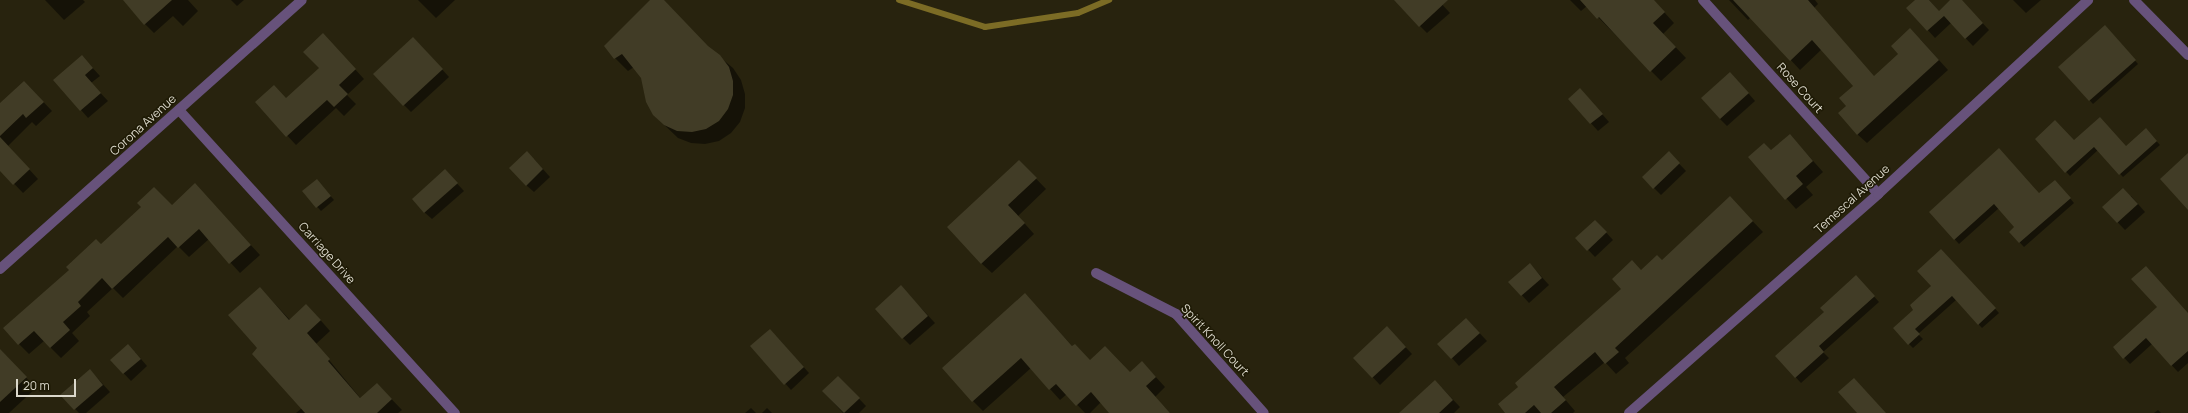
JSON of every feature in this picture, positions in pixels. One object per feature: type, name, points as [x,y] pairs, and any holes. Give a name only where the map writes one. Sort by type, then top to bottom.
[{"type":"street","name":"Corona Avenue","points":[[0,269],[180,110],[301,0]]},
{"type":"street","name":"Rose Court","points":[[1703,0],[1878,194]]},
{"type":"street","name":"Temescal Avenue","points":[[1629,413],[1878,194],[2088,0]]},
{"type":"street","points":[[2134,0],[2188,55]]},
{"type":"street","name":"Carriage Drive","points":[[180,110],[455,413]]},
{"type":"street","name":"Spirit Knoll Court","points":[[1096,272],[1176,314],[1264,413]]},
{"type":"building","points":[[123,0],[172,0],[144,25]]},
{"type":"building","points":[[650,0],[664,0],[708,46],[720,55],[729,67],[733,81],[733,95],[728,109],[719,121],[706,129],[692,132],[677,131],[664,125],[653,115],[646,102],[641,78],[622,54],[614,59],[604,46]]},
{"type":"building","points":[[1394,0],[1448,0],[1419,27]]},
{"type":"building","points":[[1580,0],[1654,0],[1665,12],[1653,23],[1676,47],[1650,72],[1599,17],[1597,19]]},
{"type":"building","points":[[1733,0],[1808,0],[1874,76],[1898,54],[1891,46],[1910,28],[1939,60],[1857,135],[1838,113],[1846,106],[1839,98],[1853,86],[1812,40],[1790,61]]},
{"type":"building","points":[[1915,0],[1929,0],[1939,11],[1950,0],[1962,0],[1983,23],[1965,39],[1944,16],[1927,31],[1906,8]]},
{"type":"building","points":[[2105,25],[2136,60],[2089,101],[2058,67]]},
{"type":"building","points":[[323,33],[356,69],[339,85],[348,94],[334,107],[327,100],[286,137],[255,102],[274,85],[286,98],[319,68],[303,52]]},
{"type":"building","points":[[413,37],[443,69],[403,106],[373,74]]},
{"type":"building","points":[[82,55],[93,68],[85,75],[101,93],[80,111],[53,80]]},
{"type":"building","points":[[1730,72],[1749,93],[1720,119],[1701,98]]},
{"type":"building","points":[[24,81],[44,102],[26,118],[23,114],[0,136],[0,103]]},
{"type":"building","points":[[1580,88],[1603,114],[1590,124],[1568,99]]},
{"type":"building","points":[[2100,117],[2126,146],[2146,128],[2157,141],[2119,175],[2094,147],[2065,173],[2035,139],[2055,120],[2074,140]]},
{"type":"building","points":[[1790,134],[1813,161],[1796,176],[1803,184],[1785,200],[1748,157],[1764,143],[1771,150]]},
{"type":"building","points":[[0,137],[30,169],[13,185],[0,171]]},
{"type":"building","points":[[1999,148],[2039,193],[2055,180],[2071,198],[2019,243],[2009,232],[2014,227],[1994,204],[1954,240],[1929,212]]},
{"type":"building","points":[[527,151],[543,169],[526,186],[509,168]]},
{"type":"building","points":[[1669,151],[1680,163],[1653,189],[1642,177]]},
{"type":"building","points":[[2188,153],[2188,210],[2160,179]]},
{"type":"building","points":[[1019,160],[1037,178],[1008,205],[1025,223],[981,264],[947,227]]},
{"type":"building","points":[[445,169],[458,183],[424,213],[412,199]]},
{"type":"building","points":[[317,179],[331,196],[316,208],[302,191]]},
{"type":"building","points":[[195,183],[251,245],[229,264],[199,229],[178,248],[168,237],[112,289],[102,278],[78,302],[81,306],[63,322],[70,330],[50,348],[34,331],[18,345],[3,328],[69,270],[66,267],[96,239],[101,244],[141,207],[137,203],[154,187],[172,205]]},
{"type":"building","points":[[2123,188],[2138,204],[2117,223],[2102,207]]},
{"type":"building","points":[[1730,196],[1753,221],[1615,348],[1619,352],[1605,364],[1595,352],[1554,387],[1566,400],[1551,413],[1541,413],[1534,405],[1525,413],[1505,413],[1498,404],[1518,387],[1515,383],[1621,289],[1612,279],[1632,260],[1641,270],[1657,255],[1662,260]]},
{"type":"building","points":[[1595,220],[1607,232],[1587,251],[1575,238]]},
{"type":"building","points":[[1941,249],[1996,308],[1978,325],[1952,296],[1915,329],[1920,334],[1908,345],[1893,328],[1913,310],[1910,305],[1931,286],[1917,271]]},
{"type":"building","points":[[1530,263],[1542,278],[1521,296],[1508,282]]},
{"type":"building","points":[[2146,266],[2188,313],[2188,351],[2171,366],[2146,338],[2123,359],[2113,347],[2157,307],[2131,279]]},
{"type":"building","points":[[1856,275],[1875,296],[1819,346],[1824,352],[1795,378],[1775,356],[1824,312],[1820,308]]},
{"type":"building","points":[[901,285],[928,316],[902,339],[875,309]]},
{"type":"building","points":[[260,287],[289,320],[306,304],[321,320],[307,333],[330,359],[328,361],[360,398],[377,383],[392,399],[377,413],[305,413],[252,354],[257,348],[228,315]]},
{"type":"building","points":[[1025,293],[1072,346],[1075,344],[1090,360],[1105,346],[1130,372],[1142,361],[1156,377],[1146,386],[1170,413],[1109,413],[1091,392],[1076,406],[1056,384],[1049,390],[1021,358],[972,402],[942,368]]},
{"type":"building","points":[[1466,318],[1480,333],[1451,359],[1437,344]]},
{"type":"building","points":[[1387,326],[1406,347],[1372,378],[1353,358]]},
{"type":"building","points":[[770,329],[804,367],[784,385],[750,346]]},
{"type":"building","points":[[128,344],[141,359],[123,374],[110,360]]},
{"type":"building","points":[[0,349],[27,377],[0,402]]},
{"type":"building","points":[[90,369],[103,385],[74,410],[60,395]]},
{"type":"building","points":[[838,376],[860,398],[844,413],[822,391]]},
{"type":"building","points":[[1854,378],[1886,413],[1857,413],[1838,392]]},
{"type":"building","points":[[1435,380],[1453,400],[1439,413],[1399,413]]},
{"type":"waterway","points":[[899,0],[985,27],[1078,13],[1109,0]]}]
